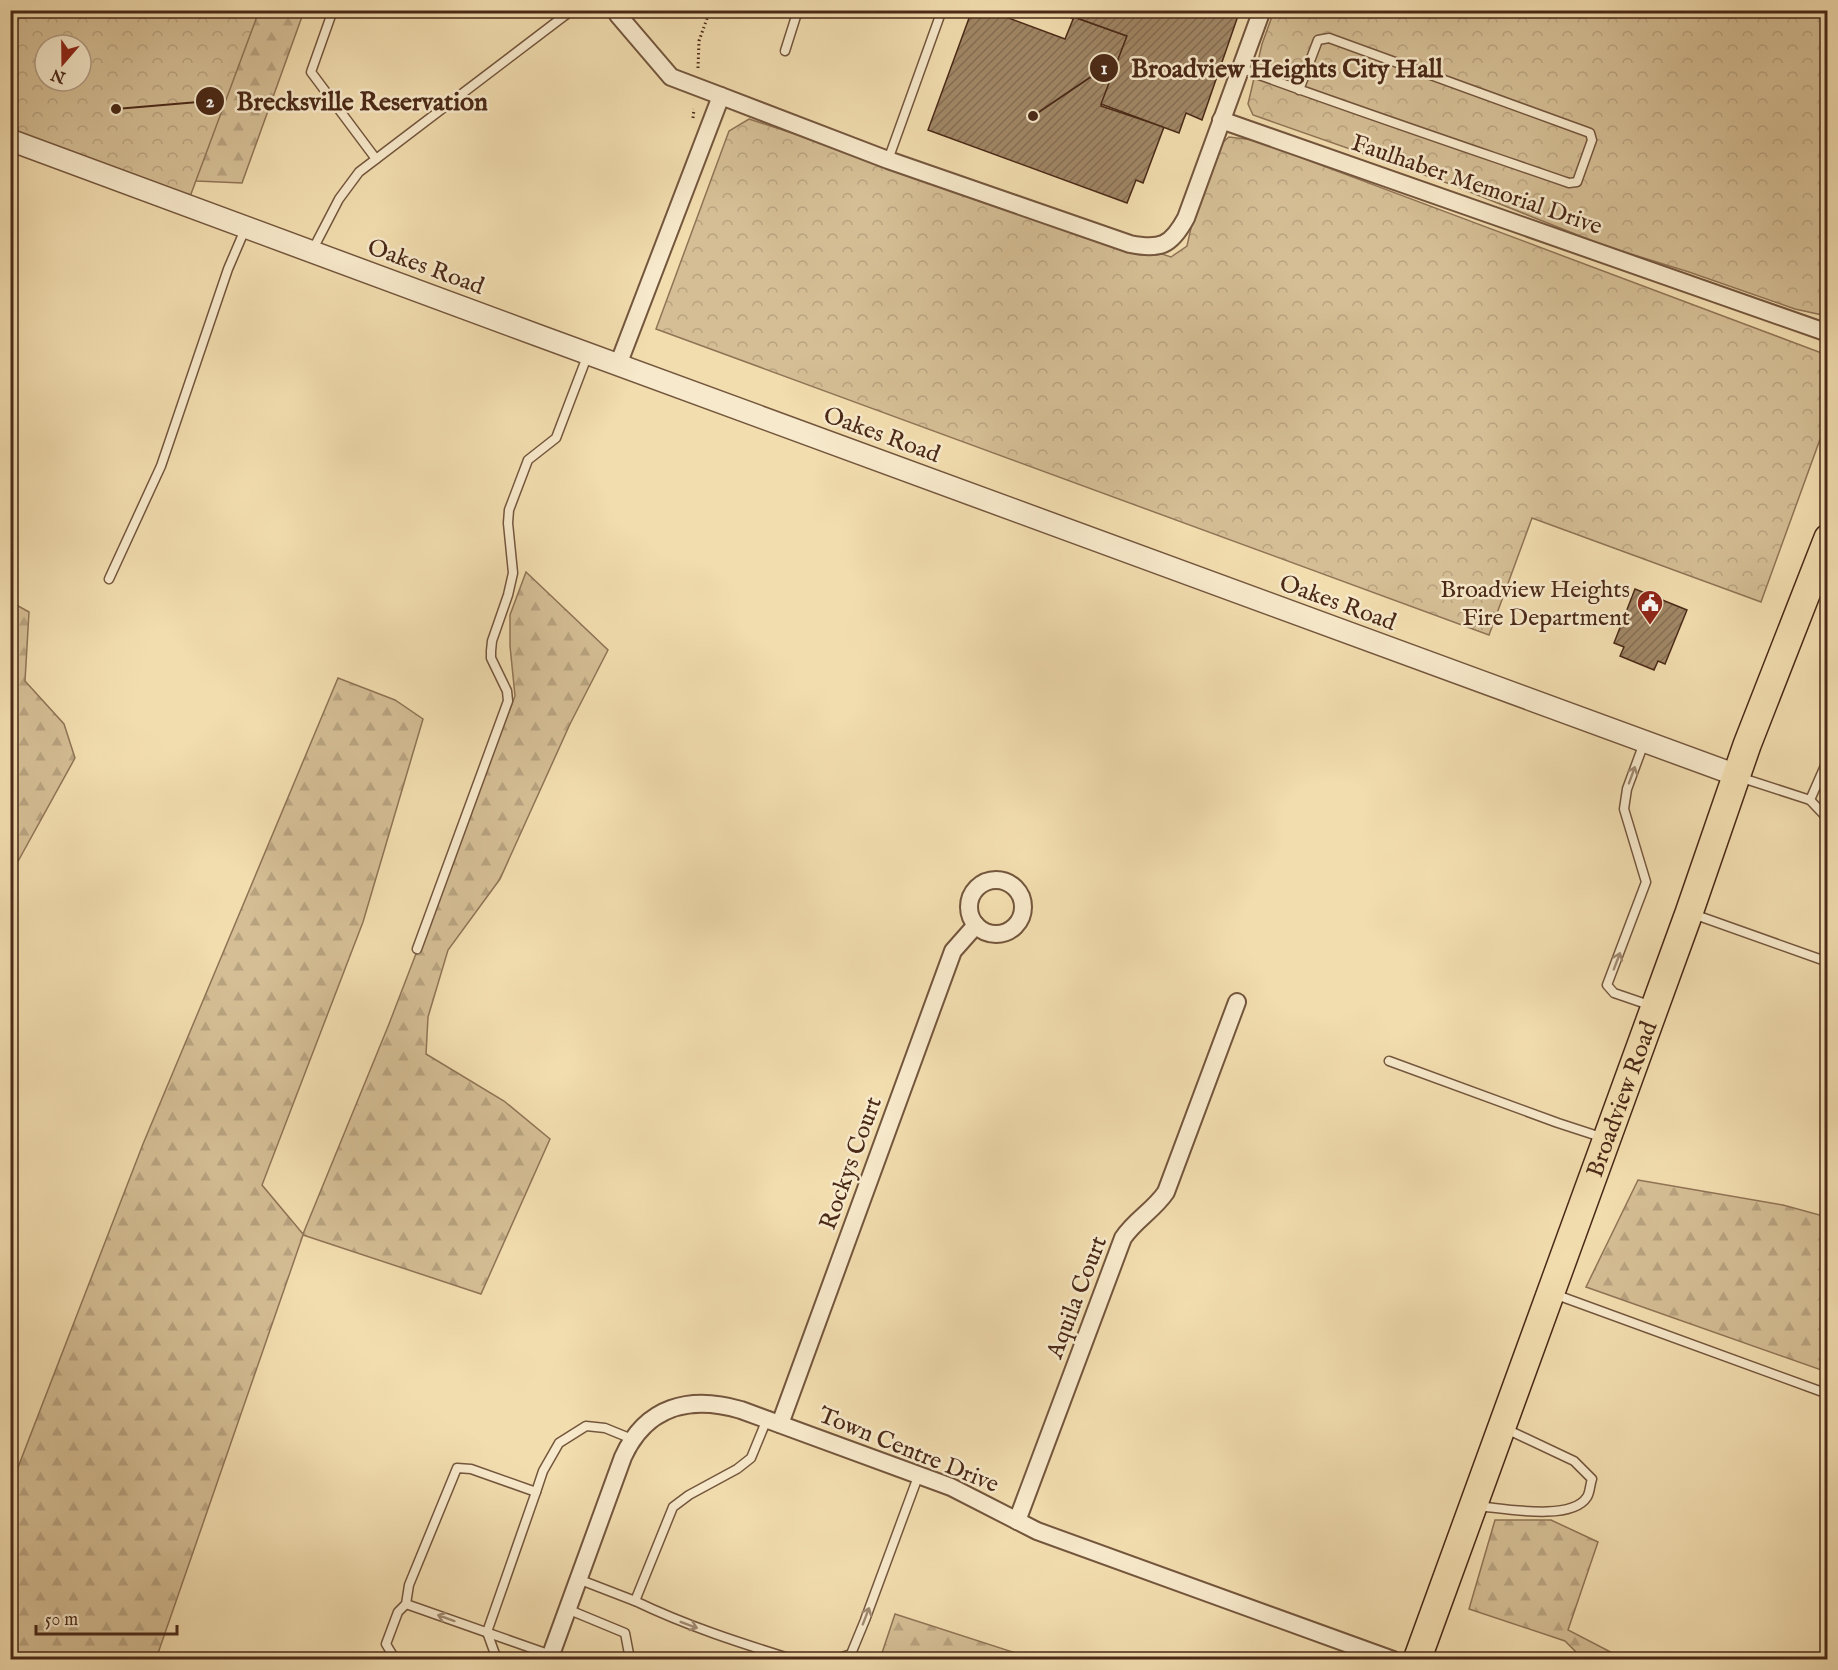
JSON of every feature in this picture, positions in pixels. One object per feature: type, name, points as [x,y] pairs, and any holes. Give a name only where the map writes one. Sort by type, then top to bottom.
[{"type":"main road","name":"Broadview Road","points":[[1418,1659],[1655,1008],[1736,775],[1827,538]]},
{"type":"street","points":[[617,10],[618,15],[671,77],[888,159],[1147,248],[1162,246],[1171,240],[1179,232],[1186,218],[1262,10]]},
{"type":"street","points":[[618,365],[721,96]]},
{"type":"street","name":"Faulhaber Memorial Drive","points":[[1221,120],[1827,333]]},
{"type":"street","name":"Oakes Road","points":[[10,140],[1736,775]]},
{"type":"street","name":"Rockys Court","points":[[773,1421],[953,951],[976,926]]},
{"type":"street","name":"Aquila Court","points":[[1017,1521],[1123,1238],[1128,1230],[1159,1202],[1166,1192],[1237,1002]]},
{"type":"street","name":"Town Centre Drive","points":[[550,1657],[623,1457],[632,1439],[653,1419],[688,1403],[726,1406],[919,1474],[969,1495],[1017,1521],[1056,1538],[1393,1659]]},
{"type":"lane","points":[[333,10],[311,72],[376,159]]},
{"type":"lane","points":[[311,251],[339,199],[359,172],[572,10]]},
{"type":"lane","points":[[784,51],[798,10]]},
{"type":"lane","points":[[888,159],[942,10]]},
{"type":"lane","points":[[1240,68],[1299,90],[1569,183],[1577,182],[1592,140],[1590,133],[1329,38],[1318,40],[1299,90]]},
{"type":"lane","points":[[109,579],[161,466],[228,268],[247,227]]},
{"type":"lane","points":[[417,949],[508,701],[507,691],[491,658],[491,651],[513,573],[508,523],[509,510],[528,460],[556,438],[588,354]]},
{"type":"lane","points":[[1644,741],[1627,789],[1624,809],[1646,882],[1607,985],[1614,993],[1655,1008]]},
{"type":"lane","points":[[1810,800],[1827,759]]},
{"type":"lane","points":[[1736,775],[1810,800],[1827,819]]},
{"type":"lane","points":[[1689,913],[1827,962]]},
{"type":"lane","points":[[1389,1060],[1607,1139]]},
{"type":"lane","points":[[1551,1292],[1827,1394]]},
{"type":"lane","points":[[635,1601],[673,1507],[689,1495],[737,1469],[751,1458],[773,1421]]},
{"type":"lane","points":[[493,1659],[495,1654],[487,1632],[543,1471],[559,1443],[586,1426],[605,1428],[632,1439]]},
{"type":"lane","points":[[1474,1506],[1536,1512],[1570,1510],[1587,1497],[1592,1479],[1574,1461],[1501,1427]]},
{"type":"lane","points":[[398,1659],[395,1659],[386,1644],[398,1612],[406,1604],[409,1585],[457,1467],[471,1469],[536,1492]]},
{"type":"lane","points":[[834,1659],[851,1654],[919,1474]]},
{"type":"lane","points":[[578,1579],[674,1619],[740,1643],[795,1659]]},
{"type":"lane","points":[[406,1604],[550,1657]]},
{"type":"lane","points":[[567,1609],[625,1633],[629,1654],[627,1659]]},
{"type":"path","points":[[698,68],[699,41],[710,10]]},
{"type":"green space","points":[[10,11],[304,11],[242,183],[196,181],[11,112]]},
{"type":"green space","points":[[10,11],[259,11],[188,202],[11,136]]},
{"type":"green space","points":[[1274,11],[1827,11],[1827,316],[1795,309],[1605,246],[1450,184],[1253,115],[1248,104],[1262,44]]},
{"type":"green space","points":[[749,119],[1171,257],[1187,246],[1193,219],[1221,144],[1229,137],[1254,140],[1827,355],[1827,420],[1761,602],[1532,518],[1489,635],[656,329],[729,131]]},
{"type":"green space","points":[[526,572],[608,650],[570,724],[500,879],[448,950],[428,1017],[426,1054],[504,1101],[550,1139],[481,1294],[303,1235],[156,1659],[11,1659],[10,1488],[143,1144],[338,678],[395,700],[423,719],[363,922],[262,1185],[303,1234],[389,1024],[515,696],[510,646],[510,615]]},
{"type":"green space","points":[[11,602],[29,612],[25,681],[64,724],[75,758],[11,874]]},
{"type":"green space","points":[[1638,1180],[1783,1205],[1827,1217],[1827,1372],[1586,1287]]},
{"type":"green space","points":[[1495,1520],[1551,1520],[1598,1542],[1568,1630],[1624,1659],[1583,1659],[1565,1641],[1469,1609]]},
{"type":"green space","points":[[895,1614],[1034,1659],[880,1659]]},
{"type":"building","points":[[972,10],[987,10],[1065,39],[1074,17],[1127,36],[1101,106],[1164,127],[1143,183],[1136,180],[1127,203],[928,130]]},
{"type":"building","points":[[1070,10],[1240,10],[1202,120],[1186,113],[1179,133],[1101,104],[1127,36],[1074,17],[1073,19],[1067,16]]},
{"type":"building","name":"Broadview Heights Fire Department","points":[[1635,589],[1687,610],[1665,664],[1658,661],[1654,670],[1620,656],[1624,647],[1614,643]]},
{"type":"place","name":"Brecksville Reservation","points":[[116,109]]},
{"type":"place","name":"Broadview Heights City Hall","points":[[1033,116]]},
{"type":"place","name":"Broadview Heights Fire Department","points":[[1650,626]]}]
